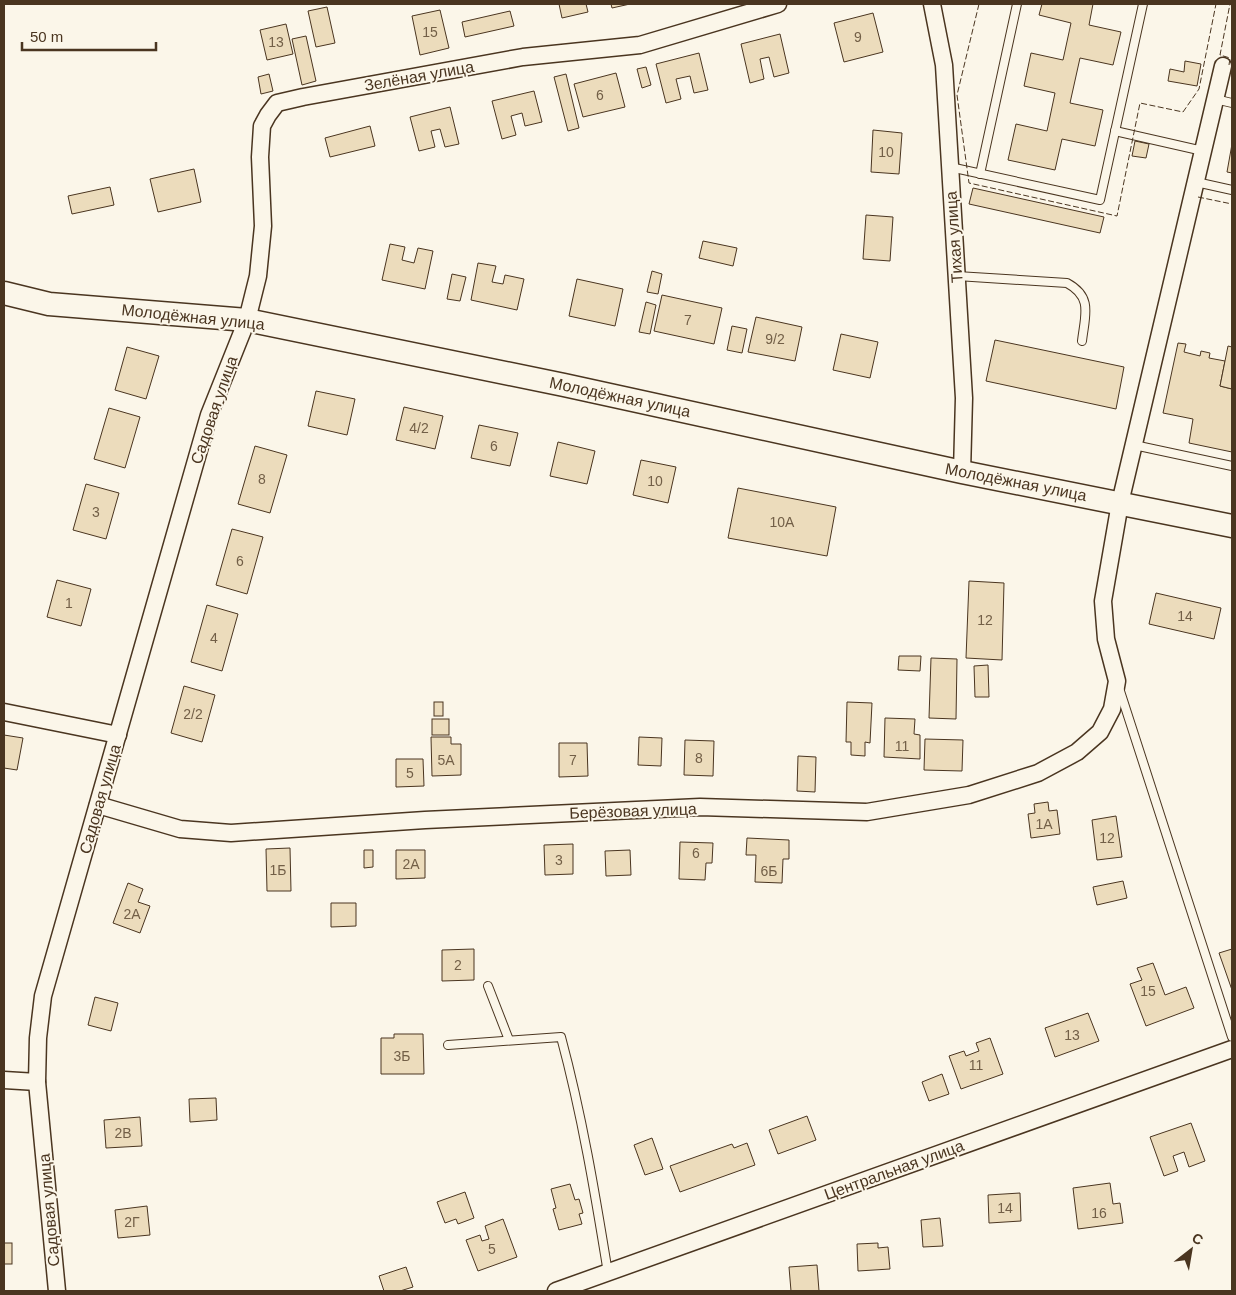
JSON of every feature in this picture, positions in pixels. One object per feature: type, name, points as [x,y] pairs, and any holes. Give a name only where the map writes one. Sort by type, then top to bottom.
[{"type":"street","name":"Зелёная улица","points":[[247,320],[258,276],[263,226],[260,157],[262,126],[278,103],[523,57],[640,45],[778,4]]},
{"type":"street","name":"Тихая улица","points":[[932,4],[944,65],[964,398],[962,472]]},
{"type":"street","points":[[1117,681],[1106,640],[1103,601],[1120,504],[1223,66]]},
{"type":"street","name":"Молодёжная улица","points":[[4,293],[49,304],[247,320],[564,385],[962,472],[1232,526]]},
{"type":"street","name":"Садовая улица","points":[[57,1291],[37,1082],[38,1038],[44,996],[209,415],[247,320]]},
{"type":"street","name":"Берёзовая улица","points":[[98,806],[180,829],[231,834],[425,820],[700,808],[867,812],[969,795],[1038,773],[1077,752],[1100,732],[1112,709],[1117,681]]},
{"type":"street","points":[[4,712],[118,734]]},
{"type":"street","name":"Центральная улица","points":[[556,1291],[1232,1049]]},
{"type":"street","points":[[4,1080],[37,1082]]},
{"type":"lane","points":[[980,174],[1017,4]]},
{"type":"lane","points":[[950,167],[1100,200],[1143,4]]},
{"type":"lane","points":[[1215,99],[1232,103]]},
{"type":"lane","points":[[1115,131],[1203,150]]},
{"type":"lane","points":[[1196,182],[1232,190]]},
{"type":"lane","points":[[957,276],[1067,283],[1077,289],[1084,297],[1085,309],[1082,341]]},
{"type":"lane","points":[[1134,445],[1232,466]]},
{"type":"lane","points":[[1117,681],[1232,1037]]},
{"type":"lane","points":[[488,986],[509,1040]]},
{"type":"lane","points":[[448,1045],[561,1037],[581,1119],[608,1273]]},
{"type":"building","points":[[559,4],[586,4],[588,12],[562,18]]},
{"type":"building","points":[[611,4],[630,4],[612,8]]},
{"type":"building","points":[[1042,4],[1093,4],[1089,25],[1121,32],[1113,65],[1080,58],[1070,103],[1103,110],[1095,146],[1062,139],[1055,170],[1008,160],[1016,124],[1047,131],[1055,93],[1024,86],[1031,53],[1063,60],[1071,23],[1039,15]]},
{"type":"building","points":[[327,7],[335,43],[316,47],[308,11]]},
{"type":"building","points":[[440,10],[449,48],[420,55],[412,16]]},
{"type":"building","points":[[510,11],[514,26],[465,37],[462,22]]},
{"type":"building","points":[[873,13],[883,52],[844,62],[834,23]]},
{"type":"building","points":[[286,24],[293,54],[267,60],[260,30]]},
{"type":"building","points":[[780,34],[789,73],[774,77],[769,57],[760,59],[764,79],[750,83],[741,44]]},
{"type":"building","points":[[306,36],[316,81],[302,85],[292,39]]},
{"type":"building","points":[[699,53],[708,90],[694,93],[690,76],[676,79],[681,99],[666,103],[656,64]]},
{"type":"building","points":[[1185,61],[1201,64],[1197,86],[1168,81],[1170,69],[1184,72]]},
{"type":"building","points":[[646,67],[651,85],[642,88],[637,69]]},
{"type":"building","points":[[616,73],[625,107],[583,117],[574,84]]},
{"type":"building","points":[[269,74],[273,91],[261,94],[258,77]]},
{"type":"building","points":[[566,74],[579,128],[568,131],[554,77]]},
{"type":"building","points":[[534,91],[542,122],[525,126],[522,113],[511,116],[516,135],[502,139],[492,101]]},
{"type":"building","points":[[450,107],[459,144],[445,147],[440,129],[431,131],[435,147],[419,151],[410,117]]},
{"type":"building","points":[[370,126],[375,146],[330,157],[325,138]]},
{"type":"building","points":[[873,130],[902,133],[899,174],[871,172]]},
{"type":"building","points":[[1135,141],[1149,144],[1146,158],[1132,156]]},
{"type":"building","points":[[1232,144],[1232,173],[1227,172]]},
{"type":"building","points":[[194,169],[201,202],[158,212],[150,179]]},
{"type":"building","points":[[110,187],[114,205],[72,214],[68,196]]},
{"type":"building","points":[[973,188],[1104,217],[1100,233],[969,204]]},
{"type":"building","points":[[866,215],[893,217],[890,261],[863,259]]},
{"type":"building","points":[[703,241],[737,248],[733,266],[699,258]]},
{"type":"building","points":[[390,244],[405,247],[402,260],[414,263],[418,248],[433,251],[425,289],[382,280]]},
{"type":"building","points":[[478,263],[496,266],[492,282],[503,284],[505,275],[524,279],[517,310],[471,300]]},
{"type":"building","points":[[652,271],[662,274],[658,294],[647,292]]},
{"type":"building","points":[[452,274],[466,277],[460,301],[447,299]]},
{"type":"building","points":[[577,279],[623,289],[615,326],[569,316]]},
{"type":"building","points":[[662,295],[722,308],[714,344],[654,331]]},
{"type":"building","points":[[646,302],[656,305],[650,334],[639,332]]},
{"type":"building","points":[[756,317],[802,327],[795,361],[748,352]]},
{"type":"building","points":[[732,326],[747,329],[742,353],[727,350]]},
{"type":"building","points":[[841,334],[878,342],[870,378],[833,370]]},
{"type":"building","points":[[995,340],[1124,367],[1116,409],[986,381]]},
{"type":"building","points":[[1178,343],[1186,344],[1184,352],[1200,356],[1201,351],[1210,353],[1209,358],[1225,361],[1220,386],[1232,389],[1232,452],[1189,443],[1193,419],[1163,413]]},
{"type":"building","points":[[1228,346],[1232,347],[1232,389],[1220,386]]},
{"type":"building","points":[[127,347],[159,356],[146,399],[115,390]]},
{"type":"building","points":[[316,391],[355,399],[347,435],[308,426]]},
{"type":"building","points":[[404,407],[443,416],[435,449],[396,440]]},
{"type":"building","points":[[109,408],[140,417],[125,468],[94,459]]},
{"type":"building","points":[[479,425],[518,433],[510,466],[471,458]]},
{"type":"building","points":[[558,442],[595,451],[587,484],[550,476]]},
{"type":"building","points":[[255,446],[287,455],[270,513],[238,504]]},
{"type":"building","points":[[641,460],[676,467],[668,503],[633,495]]},
{"type":"building","points":[[86,484],[119,493],[106,539],[73,530]]},
{"type":"building","points":[[738,488],[836,507],[827,556],[728,538]]},
{"type":"building","points":[[232,529],[263,537],[247,594],[216,585]]},
{"type":"building","points":[[57,580],[91,589],[81,626],[47,617]]},
{"type":"building","points":[[969,581],[1004,583],[1002,660],[966,658]]},
{"type":"building","points":[[1156,593],[1221,608],[1214,639],[1149,624]]},
{"type":"building","points":[[207,605],[238,614],[222,671],[191,662]]},
{"type":"building","points":[[899,656],[921,656],[920,671],[898,670]]},
{"type":"building","points":[[931,658],[957,659],[956,719],[929,718]]},
{"type":"building","points":[[988,665],[989,697],[975,697],[974,666]]},
{"type":"building","points":[[184,686],[215,695],[202,742],[171,733]]},
{"type":"building","points":[[434,702],[443,702],[443,716],[434,716]]},
{"type":"building","points":[[847,702],[872,703],[870,743],[865,742],[865,756],[851,755],[851,742],[846,742]]},
{"type":"building","points":[[885,718],[915,719],[914,734],[920,735],[920,759],[884,757]]},
{"type":"building","points":[[432,719],[449,719],[449,735],[432,735]]},
{"type":"building","points":[[4,735],[23,738],[17,770],[4,768]]},
{"type":"building","points":[[431,737],[451,737],[451,744],[461,744],[461,775],[432,776]]},
{"type":"building","points":[[639,737],[662,738],[661,766],[638,765]]},
{"type":"building","points":[[925,739],[963,740],[962,771],[924,770]]},
{"type":"building","points":[[685,740],[714,741],[713,776],[684,775]]},
{"type":"building","points":[[559,743],[587,743],[588,776],[559,777]]},
{"type":"building","points":[[798,756],[816,757],[815,792],[797,791]]},
{"type":"building","points":[[396,759],[423,759],[424,786],[396,787]]},
{"type":"building","points":[[1048,802],[1049,811],[1057,810],[1060,834],[1031,838],[1028,814],[1035,813],[1034,804]]},
{"type":"building","points":[[1116,816],[1122,857],[1097,860],[1092,820]]},
{"type":"building","points":[[747,838],[789,840],[789,859],[783,859],[782,883],[755,882],[756,855],[746,855]]},
{"type":"building","points":[[680,842],[713,843],[712,863],[706,863],[705,880],[679,879]]},
{"type":"building","points":[[573,844],[573,874],[545,875],[544,845]]},
{"type":"building","points":[[290,848],[291,891],[267,891],[266,849]]},
{"type":"building","points":[[364,850],[373,850],[373,867],[364,868]]},
{"type":"building","points":[[396,850],[425,850],[425,878],[396,879]]},
{"type":"building","points":[[630,850],[631,875],[606,876],[605,851]]},
{"type":"building","points":[[1123,881],[1127,898],[1097,905],[1093,887]]},
{"type":"building","points":[[128,883],[143,889],[138,902],[150,906],[140,933],[113,923]]},
{"type":"building","points":[[331,903],[356,903],[356,926],[331,927]]},
{"type":"building","points":[[474,949],[474,980],[442,981],[442,950]]},
{"type":"building","points":[[1232,949],[1232,990],[1219,953]]},
{"type":"building","points":[[1153,963],[1165,995],[1186,987],[1194,1008],[1146,1026],[1130,984],[1142,980],[1137,968]]},
{"type":"building","points":[[95,997],[118,1003],[111,1031],[88,1025]]},
{"type":"building","points":[[1088,1013],[1099,1041],[1055,1057],[1045,1028]]},
{"type":"building","points":[[394,1034],[423,1034],[424,1074],[381,1074],[381,1038],[394,1038]]},
{"type":"building","points":[[990,1038],[1003,1074],[961,1089],[949,1056],[964,1051],[966,1056],[979,1051],[976,1043]]},
{"type":"building","points":[[942,1074],[949,1094],[929,1101],[922,1082]]},
{"type":"building","points":[[216,1098],[217,1120],[190,1122],[189,1099]]},
{"type":"building","points":[[807,1116],[816,1140],[778,1154],[769,1130]]},
{"type":"building","points":[[140,1117],[142,1146],[106,1148],[104,1120]]},
{"type":"building","points":[[1191,1123],[1205,1161],[1189,1167],[1184,1152],[1173,1156],[1178,1171],[1164,1176],[1150,1137]]},
{"type":"building","points":[[652,1138],[663,1169],[645,1175],[634,1145]]},
{"type":"building","points":[[747,1143],[755,1165],[680,1192],[670,1166],[732,1144],[734,1148]]},
{"type":"building","points":[[1110,1183],[1113,1204],[1120,1203],[1123,1223],[1078,1229],[1073,1188]]},
{"type":"building","points":[[570,1184],[575,1200],[579,1199],[583,1213],[579,1214],[582,1224],[559,1230],[553,1209],[556,1208],[551,1189]]},
{"type":"building","points":[[465,1192],[474,1218],[458,1224],[456,1219],[445,1223],[437,1202]]},
{"type":"building","points":[[1020,1193],[1021,1221],[989,1223],[988,1195]]},
{"type":"building","points":[[147,1206],[150,1235],[118,1238],[115,1210]]},
{"type":"building","points":[[940,1218],[943,1246],[923,1247],[921,1220]]},
{"type":"building","points":[[503,1219],[517,1257],[478,1271],[466,1240],[480,1235],[482,1241],[489,1239],[485,1226]]},
{"type":"building","points":[[4,1243],[12,1243],[12,1264],[4,1264]]},
{"type":"building","points":[[878,1243],[878,1248],[888,1247],[890,1269],[858,1271],[857,1244]]},
{"type":"building","points":[[817,1265],[819,1291],[791,1291],[789,1267]]},
{"type":"building","points":[[406,1267],[413,1287],[400,1291],[384,1291],[379,1276]]},
{"type":"fence","points":[[979,4],[957,95],[969,183],[1117,216],[1140,103],[1183,112],[1199,89],[1216,4]]},
{"type":"fence","points":[[1229,65],[1230,58],[1220,55],[1230,4]]},
{"type":"fence","points":[[1198,197],[1232,204]]}]
